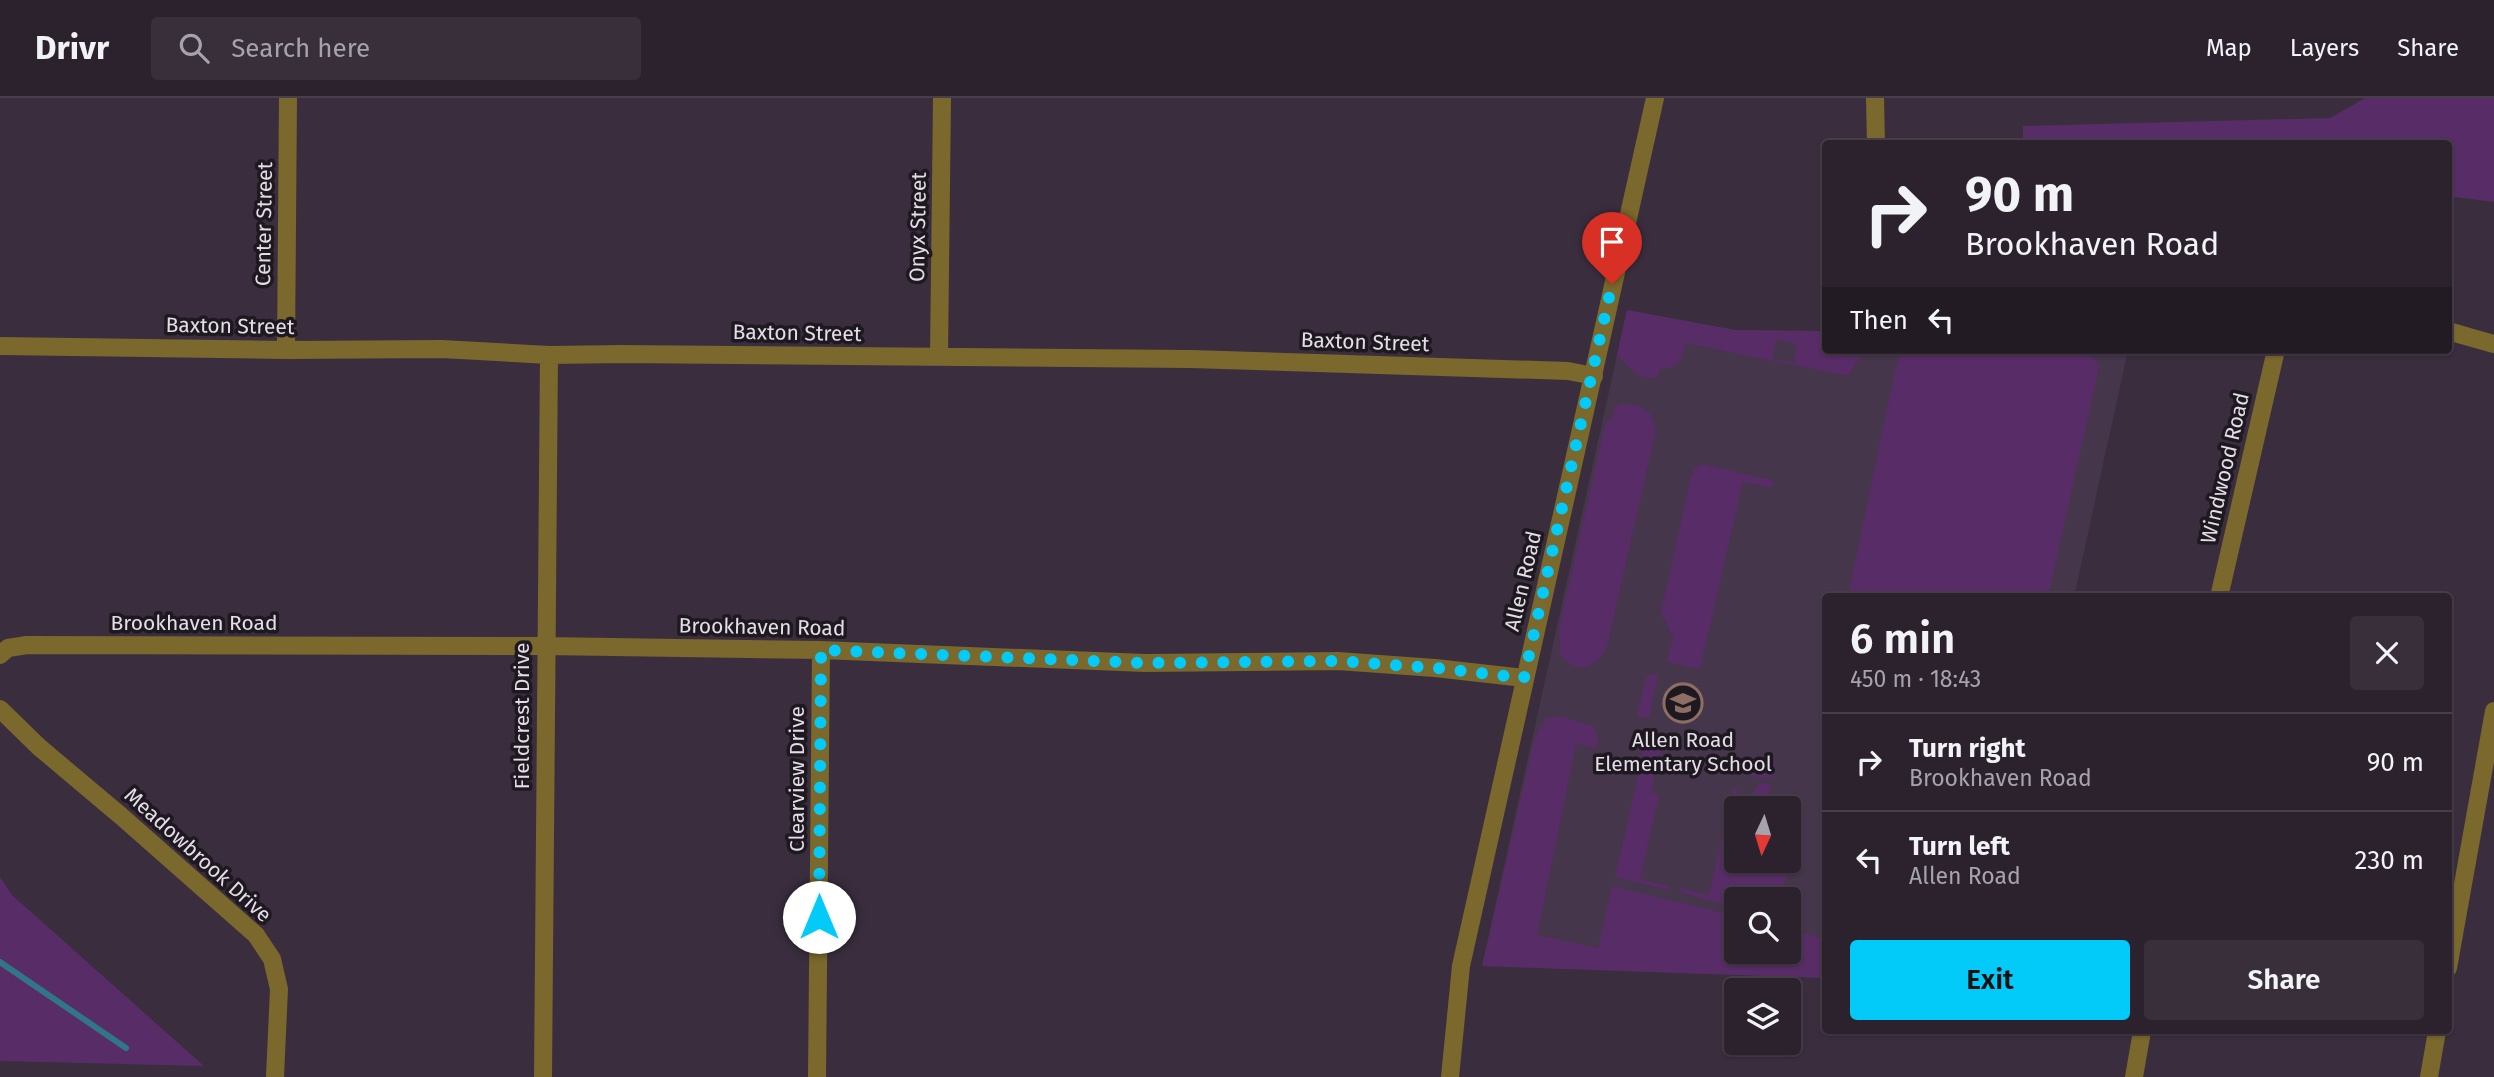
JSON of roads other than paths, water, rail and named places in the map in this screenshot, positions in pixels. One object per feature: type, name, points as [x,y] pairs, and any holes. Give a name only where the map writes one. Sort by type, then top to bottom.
[{"type":"street","name":"Center Street","points":[[286,350],[288,98]]},
{"type":"street","name":"Onyx Street","points":[[939,357],[942,98]]},
{"type":"street","name":"Allen Road","points":[[1450,1077],[1461,966],[1655,98]]},
{"type":"street","points":[[1875,98],[1876,140]]},
{"type":"street","points":[[2452,332],[2494,344]]},
{"type":"street","name":"Baxton Street","points":[[0,346],[442,349],[549,355],[1205,360],[1568,371],[1594,376]]},
{"type":"street","name":"Windwood Road","points":[[2220,593],[2275,354]]},
{"type":"street","name":"Fieldcrest Drive","points":[[543,1077],[549,355]]},
{"type":"street","name":"Brookhaven Road","points":[[0,655],[8,648],[27,645],[545,646],[821,650],[1145,663],[1338,661],[1524,678]]},
{"type":"street","name":"Clearview Drive","points":[[817,1077],[821,650]]},
{"type":"street","name":"Meadowbrook Drive","points":[[0,709],[39,747],[256,935],[272,959],[279,989],[275,1077]]},
{"type":"street","points":[[2452,946],[2494,711]]},
{"type":"street","points":[[2134,1077],[2141,1034]]},
{"type":"street","points":[[2429,1077],[2436,1034]]},
{"type":"waterway","points":[[0,962],[126,1048]]},
{"type":"place","name":"Allen Road Elementary School","points":[[1683,703]]}]
